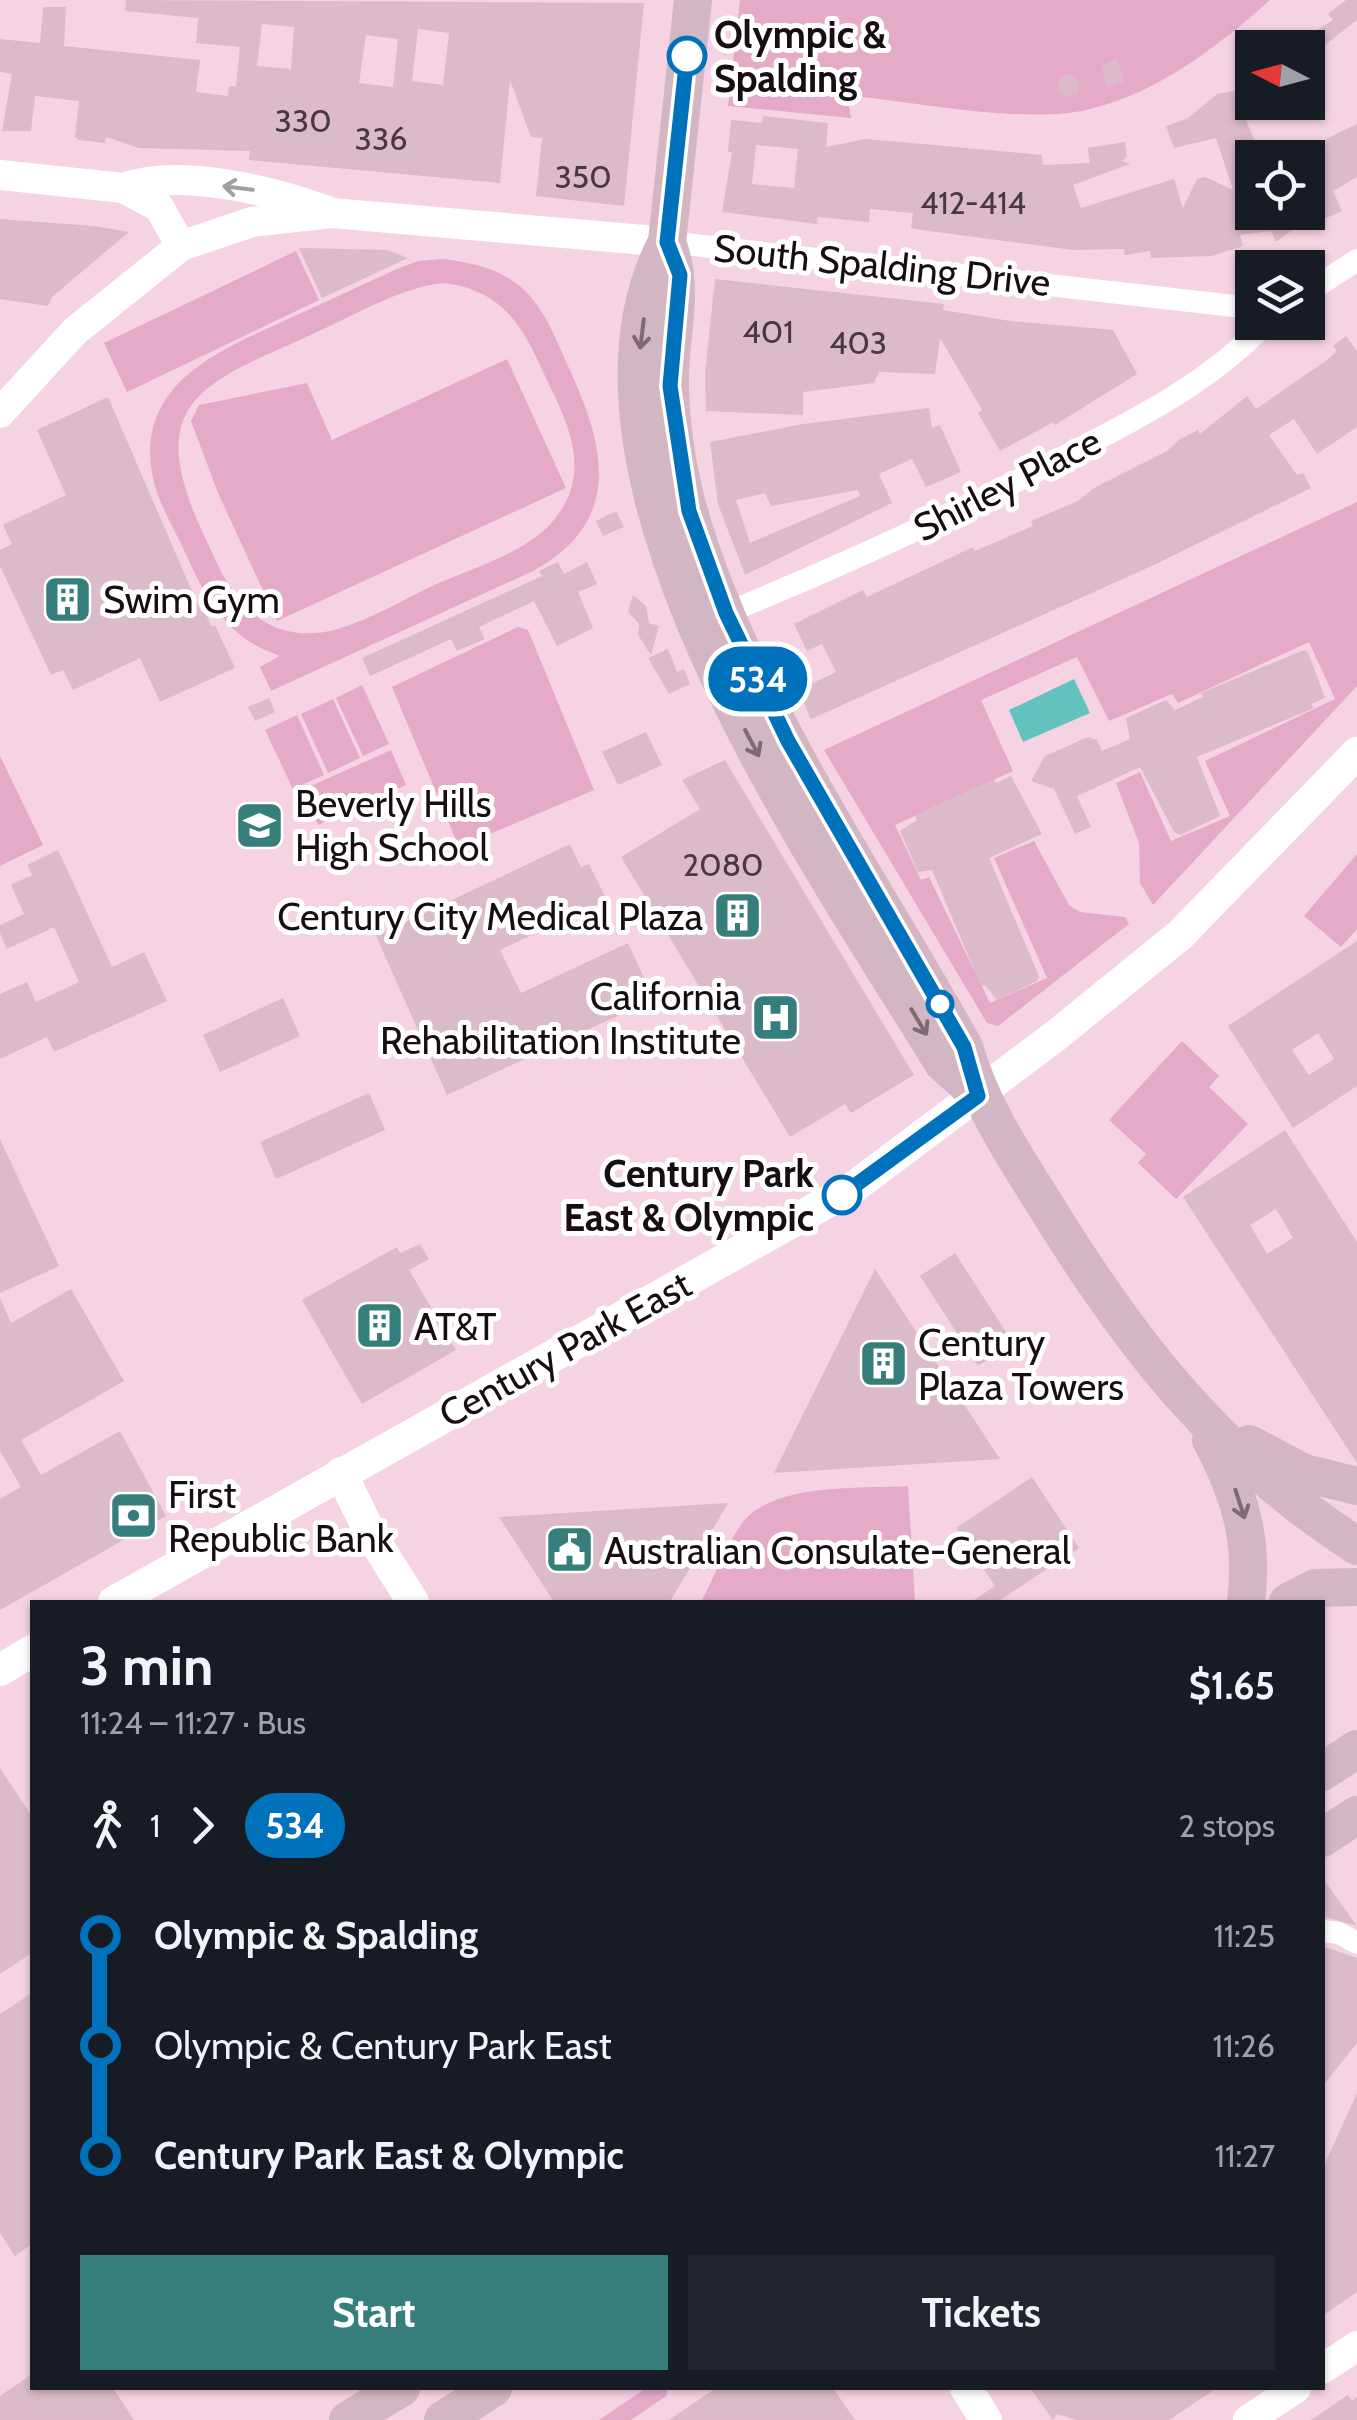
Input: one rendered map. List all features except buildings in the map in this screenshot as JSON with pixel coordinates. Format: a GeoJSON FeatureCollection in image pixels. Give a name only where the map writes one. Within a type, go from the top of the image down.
{"type":"FeatureCollection","features":[{"type":"Feature","properties":{"kind":"main road"},"geometry":{"type":"LineString","coordinates":[[693,0],[667,242],[649,276],[639,358],[641,438],[669,555],[694,624],[761,760],[943,1062],[978,1096],[1109,1307],[1198,1416],[1282,1492],[1357,1546]]}},
{"type":"Feature","properties":{"kind":"main road"},"geometry":{"type":"LineString","coordinates":[[667,242],[680,275],[670,386],[674,425],[689,511],[726,613],[795,755],[964,1047],[978,1096]]}},
{"type":"Feature","properties":{"kind":"main road","name":"Century Park East"},"geometry":{"type":"LineString","coordinates":[[117,1600],[341,1472],[796,1224],[978,1096],[1196,921],[1357,752]]}},
{"type":"Feature","properties":{"kind":"main road"},"geometry":{"type":"LineString","coordinates":[[1198,1416],[1304,1474],[1357,1486]]}},
{"type":"Feature","properties":{"kind":"main road"},"geometry":{"type":"LineString","coordinates":[[1198,1416],[1244,1511],[1250,1548],[1246,1600]]}},
{"type":"Feature","properties":{"kind":"main road"},"geometry":{"type":"LineString","coordinates":[[341,1472],[371,1535],[412,1600]]}},
{"type":"Feature","properties":{"kind":"main road"},"geometry":{"type":"LineString","coordinates":[[1292,1600],[1314,1588],[1357,1587]]}},
{"type":"Feature","properties":{"kind":"main road"},"geometry":{"type":"LineString","coordinates":[[0,1670],[30,1652]]}},
{"type":"Feature","properties":{"kind":"main road"},"geometry":{"type":"LineString","coordinates":[[1325,1740],[1357,1734]]}},
{"type":"Feature","properties":{"kind":"main road"},"geometry":{"type":"LineString","coordinates":[[1325,1770],[1357,1750]]}},
{"type":"Feature","properties":{"kind":"main road"},"geometry":{"type":"LineString","coordinates":[[348,2420],[398,2390]]}},
{"type":"Feature","properties":{"kind":"main road"},"geometry":{"type":"LineString","coordinates":[[443,2420],[490,2390]]}},
{"type":"Feature","properties":{"kind":"main road"},"geometry":{"type":"LineString","coordinates":[[967,2390],[986,2420]]}},
{"type":"Feature","properties":{"kind":"street","name":"South Spalding Drive"},"geometry":{"type":"LineString","coordinates":[[0,174],[123,188],[160,179],[276,193],[332,213]]}},
{"type":"Feature","properties":{"kind":"street","name":"South Spalding Drive"},"geometry":{"type":"LineString","coordinates":[[123,188],[158,207],[180,246],[252,222],[332,213],[667,242],[1235,306]]}},
{"type":"Feature","properties":{"kind":"street"},"geometry":{"type":"LineString","coordinates":[[0,413],[75,331],[180,246]]}},
{"type":"Feature","properties":{"kind":"street"},"geometry":{"type":"LineString","coordinates":[[1325,281],[1357,260]]}},
{"type":"Feature","properties":{"kind":"street","name":"Shirley Place"},"geometry":{"type":"LineString","coordinates":[[726,613],[874,550],[1106,435],[1189,390],[1250,340]]}},
{"type":"Feature","properties":{"kind":"street"},"geometry":{"type":"LineString","coordinates":[[1325,1931],[1339,1933],[1357,1943]]}},
{"type":"Feature","properties":{"kind":"street"},"geometry":{"type":"LineString","coordinates":[[1325,2367],[1357,2346]]}},
{"type":"Feature","properties":{"kind":"street"},"geometry":{"type":"LineString","coordinates":[[1248,2420],[1293,2390]]}},
{"type":"Feature","properties":{"kind":"shaded area"},"geometry":{"type":"Polygon","coordinates":[[[740,0],[1270,0],[1185,67],[1112,103],[1061,114],[1032,115],[847,95],[851,118],[728,106],[740,0]]]}},
{"type":"Feature","properties":{"kind":"shaded area"},"geometry":{"type":"Polygon","coordinates":[[[296,251],[319,300],[127,392],[104,343],[296,251]]]}},
{"type":"Feature","properties":{"kind":"shaded area"},"geometry":{"type":"Polygon","coordinates":[[[443,259],[495,271],[522,288],[538,306],[560,347],[591,425],[599,479],[595,504],[583,528],[564,550],[535,570],[271,691],[260,667],[280,656],[244,638],[219,614],[162,505],[153,478],[150,445],[156,418],[169,395],[209,359],[418,261],[443,259]],[[443,283],[394,296],[245,365],[217,381],[196,400],[183,422],[179,450],[185,486],[202,531],[234,593],[265,622],[300,633],[350,625],[526,544],[551,523],[563,506],[574,477],[574,460],[567,425],[553,391],[512,318],[490,298],[443,283]]]}},
{"type":"Feature","properties":{"kind":"shaded area"},"geometry":{"type":"Polygon","coordinates":[[[507,359],[566,488],[277,621],[218,493],[191,421],[199,405],[307,383],[332,440],[507,359]]]}},
{"type":"Feature","properties":{"kind":"shaded area"},"geometry":{"type":"Polygon","coordinates":[[[1357,502],[1357,686],[1153,905],[1140,883],[1139,843],[1116,783],[1140,772],[1171,841],[1230,816],[1205,761],[1335,699],[1309,642],[1178,703],[1172,694],[1109,721],[1077,657],[981,700],[1013,771],[895,825],[921,880],[929,877],[990,1003],[1047,978],[994,858],[1034,841],[1069,905],[1080,912],[1125,917],[1129,924],[998,1026],[987,1023],[824,750],[1357,502]]]}},
{"type":"Feature","properties":{"kind":"shaded area"},"geometry":{"type":"Polygon","coordinates":[[[518,627],[528,630],[594,790],[459,847],[392,687],[518,627]]]}},
{"type":"Feature","properties":{"kind":"shaded area"},"geometry":{"type":"Polygon","coordinates":[[[1074,679],[1090,713],[1023,742],[1009,710],[1074,679]]]}},
{"type":"Feature","properties":{"kind":"shaded area"},"geometry":{"type":"Polygon","coordinates":[[[362,685],[389,744],[363,756],[336,698],[362,685]]]}},
{"type":"Feature","properties":{"kind":"shaded area"},"geometry":{"type":"Polygon","coordinates":[[[333,699],[360,758],[328,773],[301,714],[333,699]]]}},
{"type":"Feature","properties":{"kind":"shaded area"},"geometry":{"type":"Polygon","coordinates":[[[297,715],[324,775],[293,789],[265,730],[297,715]]]}},
{"type":"Feature","properties":{"kind":"shaded area"},"geometry":{"type":"Polygon","coordinates":[[[391,750],[406,785],[318,825],[302,790],[391,750]]]}},
{"type":"Feature","properties":{"kind":"shaded area"},"geometry":{"type":"Polygon","coordinates":[[[0,756],[43,845],[0,866],[0,756]]]}},
{"type":"Feature","properties":{"kind":"shaded area"},"geometry":{"type":"Polygon","coordinates":[[[1357,854],[1357,929],[1341,947],[1304,916],[1357,854]]]}},
{"type":"Feature","properties":{"kind":"shaded area"},"geometry":{"type":"Polygon","coordinates":[[[1182,1041],[1219,1076],[1209,1087],[1248,1124],[1176,1199],[1138,1163],[1146,1154],[1109,1120],[1182,1041]]]}},
{"type":"Feature","properties":{"kind":"shaded area"},"geometry":{"type":"Polygon","coordinates":[[[908,1486],[915,1600],[702,1600],[729,1544],[754,1512],[793,1495],[841,1488],[908,1486]]]}},
{"type":"Feature","properties":{"kind":"shaded area"},"geometry":{"type":"Polygon","coordinates":[[[643,2390],[668,2390],[666,2396],[631,2420],[599,2420],[643,2390]]]}},
{"type":"Feature","properties":{"kind":"bus line","name":"534"},"geometry":{"type":"LineString","coordinates":[[687,56],[667,242],[680,275],[670,386],[689,511],[726,613],[788,741],[964,1047],[978,1096],[842,1195]]}},
{"type":"Feature","properties":{"kind":"place","name":"Olympic & Spalding"},"geometry":{"type":"Point","coordinates":[687,56]}},
{"type":"Feature","properties":{"kind":"place","name":"Swim Gym"},"geometry":{"type":"Point","coordinates":[68,599]}},
{"type":"Feature","properties":{"kind":"place","name":"Beverly Hills High School"},"geometry":{"type":"Point","coordinates":[260,825]}},
{"type":"Feature","properties":{"kind":"place","name":"Century City Medical Plaza"},"geometry":{"type":"Point","coordinates":[738,916]}},
{"type":"Feature","properties":{"kind":"place","name":"California Rehabilitation Institute"},"geometry":{"type":"Point","coordinates":[776,1018]}},
{"type":"Feature","properties":{"kind":"place","name":"Century Park East & Olympic"},"geometry":{"type":"Point","coordinates":[842,1195]}},
{"type":"Feature","properties":{"kind":"place","name":"AT&T"},"geometry":{"type":"Point","coordinates":[379,1326]}},
{"type":"Feature","properties":{"kind":"place","name":"Century Plaza Towers"},"geometry":{"type":"Point","coordinates":[883,1364]}},
{"type":"Feature","properties":{"kind":"place","name":"First Republic Bank"},"geometry":{"type":"Point","coordinates":[133,1516]}},
{"type":"Feature","properties":{"kind":"place","name":"Australian Consulate-General"},"geometry":{"type":"Point","coordinates":[569,1550]}}]}
